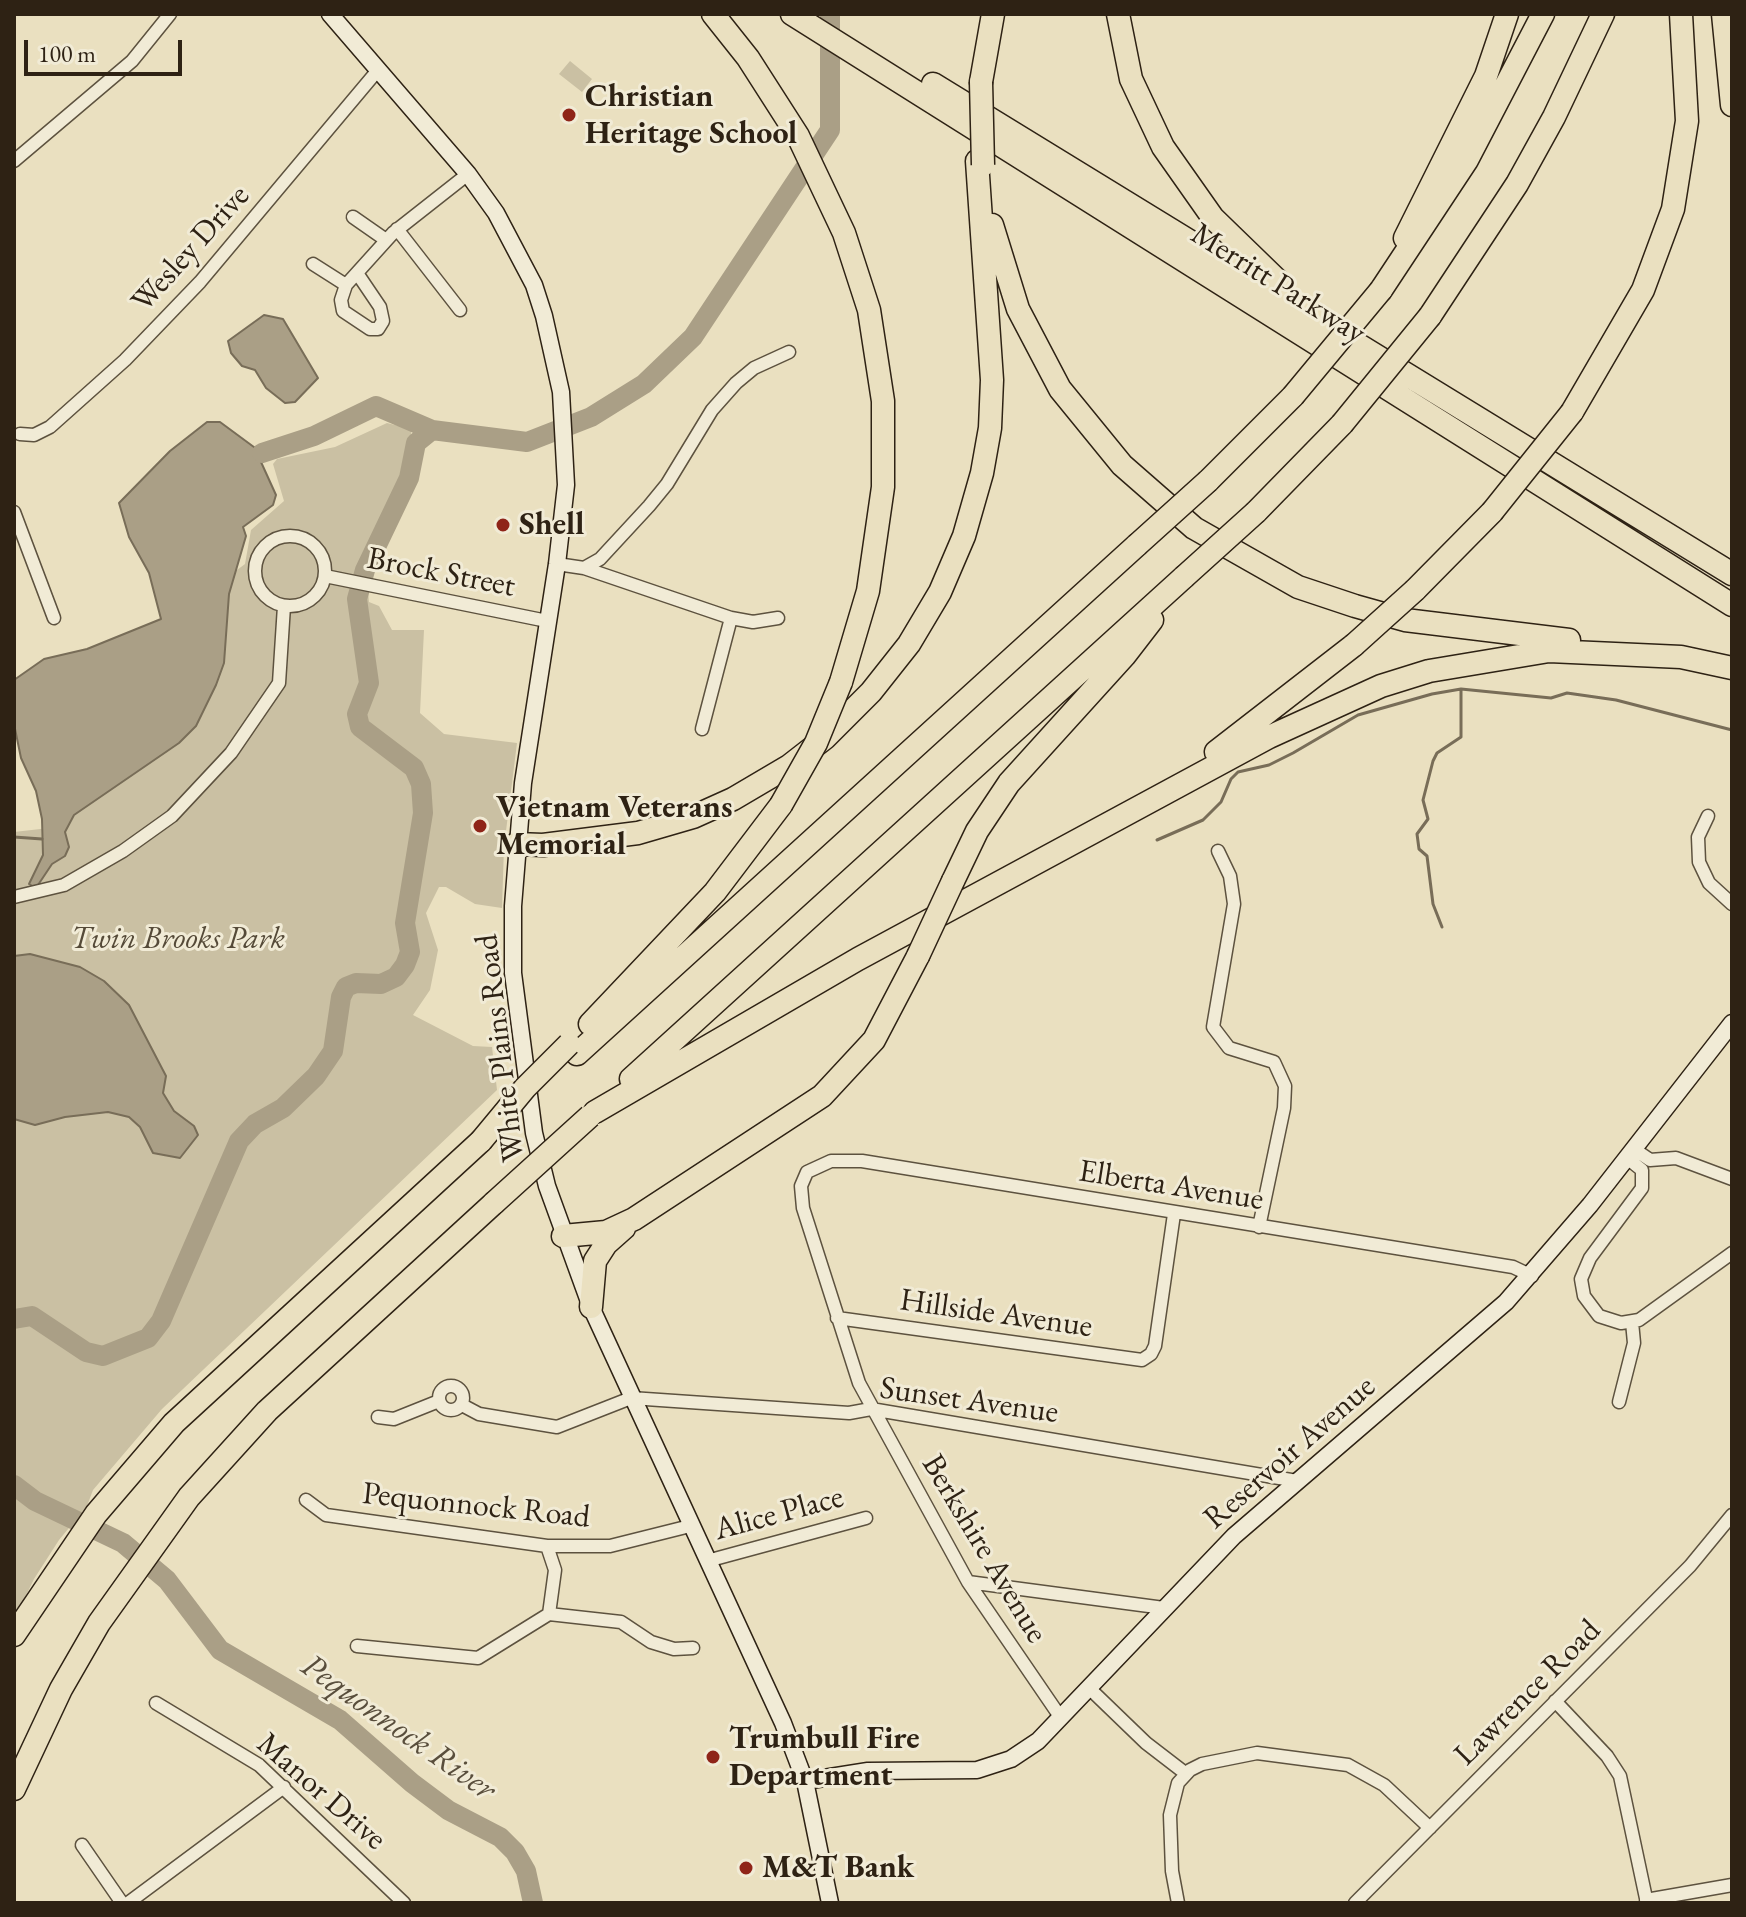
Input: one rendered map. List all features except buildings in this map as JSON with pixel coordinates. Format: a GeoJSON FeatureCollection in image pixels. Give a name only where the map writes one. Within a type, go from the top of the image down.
{"type":"FeatureCollection","features":[{"type":"Feature","properties":{"kind":"highway"},"geometry":{"type":"LineString","coordinates":[[14,1635],[54,1572],[112,1493],[208,1389],[481,1141],[573,1049],[715,892],[781,805],[816,743],[856,638],[872,567],[886,446],[883,401],[869,310],[828,196],[798,136],[757,70],[713,14]]}},
{"type":"Feature","properties":{"kind":"highway"},"geometry":{"type":"LineString","coordinates":[[516,844],[553,844],[638,833],[693,817],[780,772],[825,738],[885,677],[940,592],[964,536],[982,473],[990,428],[991,367],[980,163],[981,82],[993,14]]}},
{"type":"Feature","properties":{"kind":"highway"},"geometry":{"type":"LineString","coordinates":[[1118,14],[1131,79],[1145,114],[1192,192],[1241,247],[1321,320]]}},
{"type":"Feature","properties":{"kind":"highway"},"geometry":{"type":"LineString","coordinates":[[1381,290],[1486,76],[1507,14]]}},
{"type":"Feature","properties":{"kind":"highway"},"geometry":{"type":"LineString","coordinates":[[573,1049],[1208,481],[1293,396],[1381,290],[1474,149],[1543,14]]}},
{"type":"Feature","properties":{"kind":"highway"},"geometry":{"type":"LineString","coordinates":[[14,1789],[61,1689],[110,1606],[165,1527],[267,1411],[1256,512],[1342,424],[1430,316],[1524,173],[1603,14]]}},
{"type":"Feature","properties":{"kind":"highway"},"geometry":{"type":"LineString","coordinates":[[1069,845],[1213,754],[1354,645],[1415,590],[1492,512],[1572,412],[1643,290],[1677,198],[1687,121],[1681,14]]}},
{"type":"Feature","properties":{"kind":"highway"},"geometry":{"type":"LineString","coordinates":[[1723,14],[1732,105]]}},
{"type":"Feature","properties":{"kind":"highway","name":"Merritt Parkway"},"geometry":{"type":"LineString","coordinates":[[806,17],[1321,320],[1732,574]]}},
{"type":"Feature","properties":{"kind":"highway","name":"Merritt Parkway"},"geometry":{"type":"LineString","coordinates":[[844,38],[1732,605]]}},
{"type":"Feature","properties":{"kind":"highway"},"geometry":{"type":"LineString","coordinates":[[980,163],[1007,279],[1030,336],[1060,389],[1122,465],[1194,528],[1298,587],[1405,620],[1681,657],[1732,668]]}},
{"type":"Feature","properties":{"kind":"highway"},"geometry":{"type":"LineString","coordinates":[[563,1236],[606,1232],[644,1213],[791,1119],[836,1084],[879,1032],[977,831],[1009,783],[1125,655],[1184,577]]}},
{"type":"Feature","properties":{"kind":"highway"},"geometry":{"type":"LineString","coordinates":[[593,1114],[774,1005],[1294,724],[1381,686],[1429,671],[1549,651],[1681,657]]}},
{"type":"Feature","properties":{"kind":"highway"},"geometry":{"type":"LineString","coordinates":[[591,1307],[592,1270],[600,1252],[644,1213]]}},
{"type":"Feature","properties":{"kind":"main road","name":"White Plains Road"},"geometry":{"type":"LineString","coordinates":[[330,14],[468,174],[496,213],[534,285],[561,392],[566,456],[557,564],[516,844],[513,973],[534,1133],[563,1236],[591,1307],[690,1526],[770,1691],[805,1781],[830,1903]]}},
{"type":"Feature","properties":{"kind":"main road","name":"Reservoir Avenue"},"geometry":{"type":"LineString","coordinates":[[805,1781],[868,1771],[977,1770],[1020,1754],[1061,1718],[1234,1536],[1460,1344],[1532,1276],[1732,1023]]}},
{"type":"Feature","properties":{"kind":"street"},"geometry":{"type":"LineString","coordinates":[[14,161],[132,61],[170,14]]}},
{"type":"Feature","properties":{"kind":"street","name":"Wesley Drive"},"geometry":{"type":"LineString","coordinates":[[16,435],[34,435],[50,427],[125,360],[200,282],[378,70]]}},
{"type":"Feature","properties":{"kind":"street"},"geometry":{"type":"LineString","coordinates":[[357,273],[380,307],[383,321],[378,329],[370,329],[343,311],[341,300],[346,285],[397,229],[468,174]]}},
{"type":"Feature","properties":{"kind":"street"},"geometry":{"type":"LineString","coordinates":[[353,217],[386,240]]}},
{"type":"Feature","properties":{"kind":"street"},"geometry":{"type":"LineString","coordinates":[[397,229],[460,310]]}},
{"type":"Feature","properties":{"kind":"street"},"geometry":{"type":"LineString","coordinates":[[313,264],[346,285]]}},
{"type":"Feature","properties":{"kind":"street"},"geometry":{"type":"LineString","coordinates":[[584,568],[600,559],[649,506],[667,484],[712,410],[736,383],[754,368],[789,352]]}},
{"type":"Feature","properties":{"kind":"street"},"geometry":{"type":"LineString","coordinates":[[14,512],[54,618]]}},
{"type":"Feature","properties":{"kind":"street"},"geometry":{"type":"LineString","coordinates":[[284,536],[308,541],[323,559],[325,576],[312,599],[295,607],[284,606],[271,601],[256,582],[257,558],[273,540],[284,536]]}},
{"type":"Feature","properties":{"kind":"street"},"geometry":{"type":"LineString","coordinates":[[557,564],[584,568],[731,618],[753,622],[778,618]]}},
{"type":"Feature","properties":{"kind":"street","name":"Brock Street"},"geometry":{"type":"LineString","coordinates":[[325,576],[547,621]]}},
{"type":"Feature","properties":{"kind":"street"},"geometry":{"type":"LineString","coordinates":[[14,897],[48,891],[82,876],[172,816],[231,753],[279,683],[284,606]]}},
{"type":"Feature","properties":{"kind":"street"},"geometry":{"type":"LineString","coordinates":[[702,729],[731,618]]}},
{"type":"Feature","properties":{"kind":"street"},"geometry":{"type":"LineString","coordinates":[[1708,816],[1698,837],[1699,862],[1709,883],[1732,904]]}},
{"type":"Feature","properties":{"kind":"street"},"geometry":{"type":"LineString","coordinates":[[1218,851],[1230,876],[1234,904],[1213,1027],[1229,1048],[1274,1062],[1285,1086],[1284,1108],[1259,1227]]}},
{"type":"Feature","properties":{"kind":"street"},"geometry":{"type":"LineString","coordinates":[[1630,1153],[1650,1160],[1676,1158],[1732,1179]]}},
{"type":"Feature","properties":{"kind":"street"},"geometry":{"type":"LineString","coordinates":[[1630,1153],[1642,1170],[1642,1188],[1590,1258],[1581,1284],[1587,1302],[1599,1316],[1613,1322],[1632,1322],[1732,1253]]}},
{"type":"Feature","properties":{"kind":"street","name":"Elberta Avenue"},"geometry":{"type":"LineString","coordinates":[[804,1176],[823,1162],[848,1160],[1513,1267],[1532,1276]]}},
{"type":"Feature","properties":{"kind":"street","name":"Berkshire Avenue"},"geometry":{"type":"LineString","coordinates":[[804,1176],[801,1186],[803,1208],[847,1351],[871,1409],[968,1582],[1061,1718]]}},
{"type":"Feature","properties":{"kind":"street","name":"Hillside Avenue"},"geometry":{"type":"LineString","coordinates":[[837,1318],[1136,1361],[1147,1358],[1155,1346],[1174,1214]]}},
{"type":"Feature","properties":{"kind":"street"},"geometry":{"type":"LineString","coordinates":[[1619,1402],[1634,1343],[1632,1322]]}},
{"type":"Feature","properties":{"kind":"street"},"geometry":{"type":"LineString","coordinates":[[378,1417],[394,1419],[439,1401],[444,1388],[454,1386],[463,1396],[462,1405]]}},
{"type":"Feature","properties":{"kind":"street"},"geometry":{"type":"LineString","coordinates":[[439,1401],[449,1410],[462,1405],[479,1414],[557,1427],[631,1398]]}},
{"type":"Feature","properties":{"kind":"street","name":"Sunset Avenue"},"geometry":{"type":"LineString","coordinates":[[631,1398],[849,1413],[871,1409],[1297,1481]]}},
{"type":"Feature","properties":{"kind":"street","name":"Pequonnock Road"},"geometry":{"type":"LineString","coordinates":[[306,1500],[326,1515],[547,1546],[610,1546],[690,1526]]}},
{"type":"Feature","properties":{"kind":"street","name":"Lawrence Road"},"geometry":{"type":"LineString","coordinates":[[1355,1903],[1690,1566],[1732,1515]]}},
{"type":"Feature","properties":{"kind":"street","name":"Alice Place"},"geometry":{"type":"LineString","coordinates":[[707,1561],[866,1518]]}},
{"type":"Feature","properties":{"kind":"street"},"geometry":{"type":"LineString","coordinates":[[547,1546],[555,1570],[549,1614]]}},
{"type":"Feature","properties":{"kind":"street"},"geometry":{"type":"LineString","coordinates":[[968,1582],[1164,1608]]}},
{"type":"Feature","properties":{"kind":"street"},"geometry":{"type":"LineString","coordinates":[[357,1646],[478,1658],[549,1614],[621,1622],[651,1642],[674,1649],[693,1648]]}},
{"type":"Feature","properties":{"kind":"street"},"geometry":{"type":"LineString","coordinates":[[1089,1688],[1146,1743],[1185,1773]]}},
{"type":"Feature","properties":{"kind":"street"},"geometry":{"type":"LineString","coordinates":[[1555,1701],[1607,1756],[1620,1776],[1646,1901],[1732,1885]]}},
{"type":"Feature","properties":{"kind":"street","name":"Manor Drive"},"geometry":{"type":"LineString","coordinates":[[156,1703],[259,1765],[404,1903]]}},
{"type":"Feature","properties":{"kind":"street"},"geometry":{"type":"LineString","coordinates":[[1178,1903],[1169,1824],[1174,1793],[1185,1773],[1202,1764],[1250,1753],[1348,1765],[1384,1785],[1430,1828]]}},
{"type":"Feature","properties":{"kind":"street"},"geometry":{"type":"LineString","coordinates":[[82,1845],[125,1903],[284,1787]]}},
{"type":"Feature","properties":{"kind":"green space"},"geometry":{"type":"Polygon","coordinates":[[[570,61],[592,79],[582,92],[559,74],[570,61]]]}},
{"type":"Feature","properties":{"kind":"green space","name":"Twin Brooks Park"},"geometry":{"type":"Polygon","coordinates":[[[387,423],[411,429],[411,445],[367,578],[369,602],[379,606],[392,630],[424,630],[420,713],[444,734],[517,743],[504,847],[502,908],[475,904],[446,887],[439,887],[426,913],[438,950],[430,990],[413,1015],[473,1046],[492,1047],[497,1090],[162,1409],[93,1490],[87,1506],[59,1540],[34,1579],[14,1620],[14,832],[58,827],[229,576],[245,564],[251,530],[284,501],[273,464],[277,459],[335,447],[387,423]]]}},
{"type":"Feature","properties":{"kind":"shaded area"},"geometry":{"type":"Polygon","coordinates":[[[264,315],[283,319],[318,378],[295,402],[285,403],[266,388],[255,370],[242,366],[231,353],[228,341],[264,315]]]}},
{"type":"Feature","properties":{"kind":"shaded area"},"geometry":{"type":"Polygon","coordinates":[[[207,422],[220,422],[262,453],[261,462],[276,495],[273,505],[243,527],[246,536],[229,594],[224,663],[216,685],[196,726],[179,743],[74,815],[65,832],[69,847],[65,856],[52,864],[36,888],[29,884],[43,855],[42,819],[36,791],[21,758],[14,724],[14,680],[44,659],[87,649],[161,619],[149,573],[129,537],[119,503],[170,451],[207,422]]]}},
{"type":"Feature","properties":{"kind":"shaded area"},"geometry":{"type":"Polygon","coordinates":[[[30,954],[80,967],[104,981],[129,1005],[166,1076],[163,1093],[174,1111],[194,1126],[198,1135],[180,1158],[153,1153],[140,1127],[129,1117],[108,1112],[65,1117],[35,1125],[14,1119],[14,956],[30,954]]]}},
{"type":"Feature","properties":{"kind":"waterway","name":"Pequonnock River"},"geometry":{"type":"LineString","coordinates":[[262,453],[314,436],[376,406],[432,430],[527,442],[591,417],[644,384],[693,337],[830,130],[830,14]]}},
{"type":"Feature","properties":{"kind":"waterway","name":"Pequonnock River"},"geometry":{"type":"LineString","coordinates":[[14,1319],[32,1316],[86,1352],[103,1356],[148,1338],[161,1321],[239,1141],[255,1124],[283,1108],[316,1076],[333,1051],[341,997],[346,987],[356,983],[381,984],[396,977],[405,965],[410,952],[405,923],[423,813],[421,784],[414,768],[360,727],[357,714],[369,683],[357,599],[365,570],[409,478],[416,443],[432,430]]}},
{"type":"Feature","properties":{"kind":"waterway"},"geometry":{"type":"LineString","coordinates":[[1157,840],[1203,820],[1221,802],[1231,779],[1238,772],[1269,765],[1358,715],[1432,694],[1461,689],[1551,698],[1567,693],[1616,700],[1732,730]]}},
{"type":"Feature","properties":{"kind":"waterway"},"geometry":{"type":"LineString","coordinates":[[1442,927],[1433,904],[1427,856],[1419,849],[1417,834],[1428,819],[1423,800],[1433,761],[1437,753],[1461,737],[1461,689]]}},
{"type":"Feature","properties":{"kind":"waterway"},"geometry":{"type":"LineString","coordinates":[[14,837],[42,839]]}},
{"type":"Feature","properties":{"kind":"waterway","name":"Pequonnock River"},"geometry":{"type":"LineString","coordinates":[[14,1485],[35,1501],[123,1543],[167,1580],[220,1650],[340,1720],[448,1810],[500,1837],[515,1852],[526,1871],[533,1903]]}},
{"type":"Feature","properties":{"kind":"place","name":"Christian Heritage School"},"geometry":{"type":"Point","coordinates":[569,115]}},
{"type":"Feature","properties":{"kind":"place","name":"Shell"},"geometry":{"type":"Point","coordinates":[503,525]}},
{"type":"Feature","properties":{"kind":"place","name":"Vietnam Veterans Memorial"},"geometry":{"type":"Point","coordinates":[480,826]}},
{"type":"Feature","properties":{"kind":"place","name":"Trumbull Fire Department"},"geometry":{"type":"Point","coordinates":[713,1757]}},
{"type":"Feature","properties":{"kind":"place","name":"M&T Bank"},"geometry":{"type":"Point","coordinates":[746,1868]}}]}
